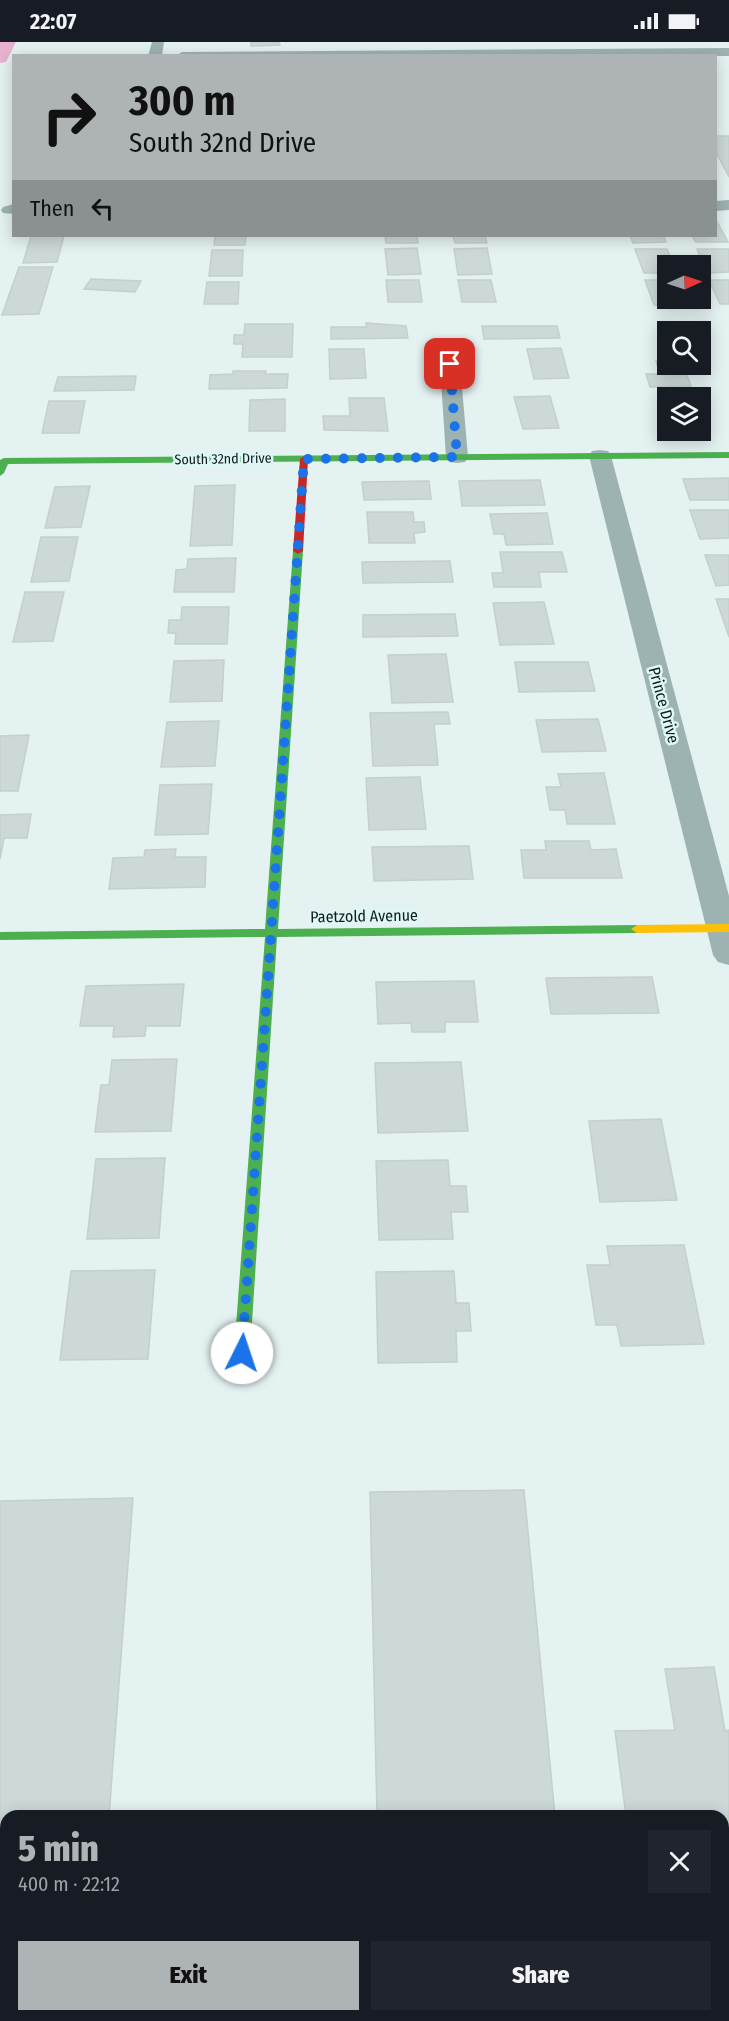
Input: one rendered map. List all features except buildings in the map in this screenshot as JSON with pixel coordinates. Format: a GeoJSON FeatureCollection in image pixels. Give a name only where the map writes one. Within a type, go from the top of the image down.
{"type":"FeatureCollection","features":[{"type":"Feature","properties":{"kind":"street"},"geometry":{"type":"LineString","coordinates":[[271,54],[405,51],[729,52]]}},
{"type":"Feature","properties":{"kind":"street"},"geometry":{"type":"LineString","coordinates":[[450,364],[457,457]]}},
{"type":"Feature","properties":{"kind":"street","name":"South 32nd Drive"},"geometry":{"type":"LineString","coordinates":[[2,467],[304,459],[729,455]]}},
{"type":"Feature","properties":{"kind":"street","name":"Prince Drive"},"geometry":{"type":"LineString","coordinates":[[600,456],[726,928],[729,955]]}},
{"type":"Feature","properties":{"kind":"street"},"geometry":{"type":"LineString","coordinates":[[242,1353],[304,459]]}},
{"type":"Feature","properties":{"kind":"street","name":"Paetzold Avenue"},"geometry":{"type":"LineString","coordinates":[[0,936],[726,928]]}},
{"type":"Feature","properties":{"kind":"waterway"},"geometry":{"type":"LineString","coordinates":[[0,58],[8,42]]}},
{"type":"Feature","properties":{"kind":"traffic: fast"},"geometry":{"type":"LineString","coordinates":[[0,473],[4,461],[729,455]]}},
{"type":"Feature","properties":{"kind":"traffic: fast"},"geometry":{"type":"LineString","coordinates":[[242,1353],[298,551]]}},
{"type":"Feature","properties":{"kind":"traffic: fast"},"geometry":{"type":"LineString","coordinates":[[0,936],[637,929]]}},
{"type":"Feature","properties":{"kind":"traffic: slow"},"geometry":{"type":"LineString","coordinates":[[637,929],[729,928]]}},
{"type":"Feature","properties":{"kind":"traffic: jam"},"geometry":{"type":"LineString","coordinates":[[298,551],[304,459]]}},
{"type":"Feature","properties":{"kind":"route"},"geometry":{"type":"LineString","coordinates":[[242,1353],[304,459],[457,457],[450,364]]}}]}
